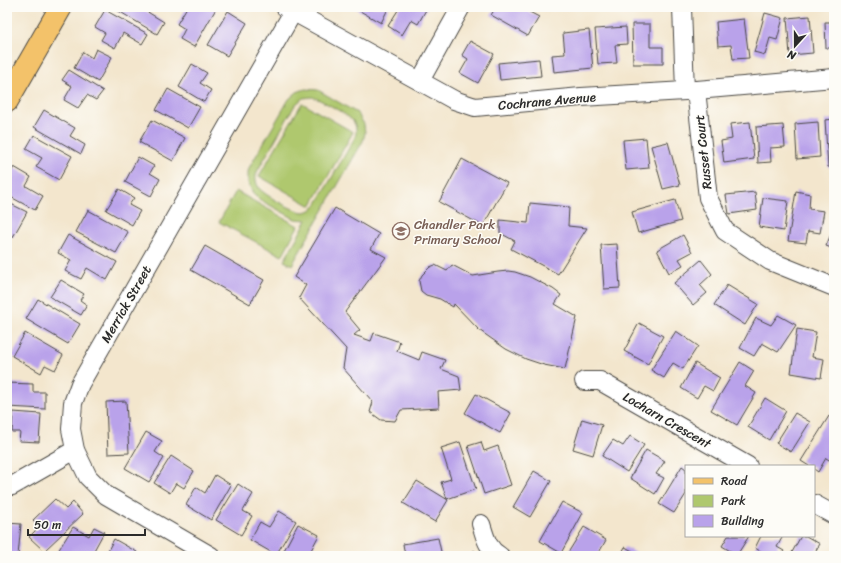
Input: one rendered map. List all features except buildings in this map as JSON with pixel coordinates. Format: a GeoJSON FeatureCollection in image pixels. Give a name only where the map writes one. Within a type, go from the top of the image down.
{"type":"FeatureCollection","features":[{"type":"Feature","properties":{"kind":"main road"},"geometry":{"type":"LineString","coordinates":[[7,101],[61,7]]}},
{"type":"Feature","properties":{"kind":"street"},"geometry":{"type":"LineString","coordinates":[[420,81],[461,7]]}},
{"type":"Feature","properties":{"kind":"street","name":"Russet Court"},"geometry":{"type":"LineString","coordinates":[[682,7],[691,90],[708,198],[725,231],[770,262],[834,287]]}},
{"type":"Feature","properties":{"kind":"street","name":"Cochrane Avenue"},"geometry":{"type":"LineString","coordinates":[[289,9],[454,100],[475,107],[580,97],[691,90],[834,78]]}},
{"type":"Feature","properties":{"kind":"street","name":"Merrick Street"},"geometry":{"type":"LineString","coordinates":[[211,556],[106,495],[88,477],[75,450],[71,428],[73,403],[80,384],[289,9]]}},
{"type":"Feature","properties":{"kind":"street","name":"Locharn Crescent"},"geometry":{"type":"LineString","coordinates":[[584,381],[600,381],[746,465]]}},
{"type":"Feature","properties":{"kind":"street"},"geometry":{"type":"LineString","coordinates":[[12,486],[75,450]]}},
{"type":"Feature","properties":{"kind":"street"},"geometry":{"type":"LineString","coordinates":[[815,505],[834,515]]}},
{"type":"Feature","properties":{"kind":"street"},"geometry":{"type":"LineString","coordinates":[[481,524],[486,542],[495,554],[500,556]]}},
{"type":"Feature","properties":{"kind":"green space"},"geometry":{"type":"Polygon","coordinates":[[[305,89],[318,90],[357,113],[364,124],[365,133],[363,141],[292,265],[284,261],[307,220],[295,219],[254,195],[248,183],[248,172],[289,99],[297,92],[305,89]],[[303,98],[295,105],[256,174],[256,181],[259,188],[267,195],[287,206],[304,212],[315,207],[354,139],[356,132],[354,123],[350,118],[316,98],[303,98]]]}},
{"type":"Feature","properties":{"kind":"green space"},"geometry":{"type":"Polygon","coordinates":[[[302,103],[353,132],[311,206],[259,176],[302,103]]]}},
{"type":"Feature","properties":{"kind":"green space"},"geometry":{"type":"Polygon","coordinates":[[[236,191],[298,226],[282,256],[219,222],[236,191]]]}},
{"type":"Feature","properties":{"kind":"place","name":"Chandler Park Primary School"},"geometry":{"type":"Point","coordinates":[401,231]}}]}
